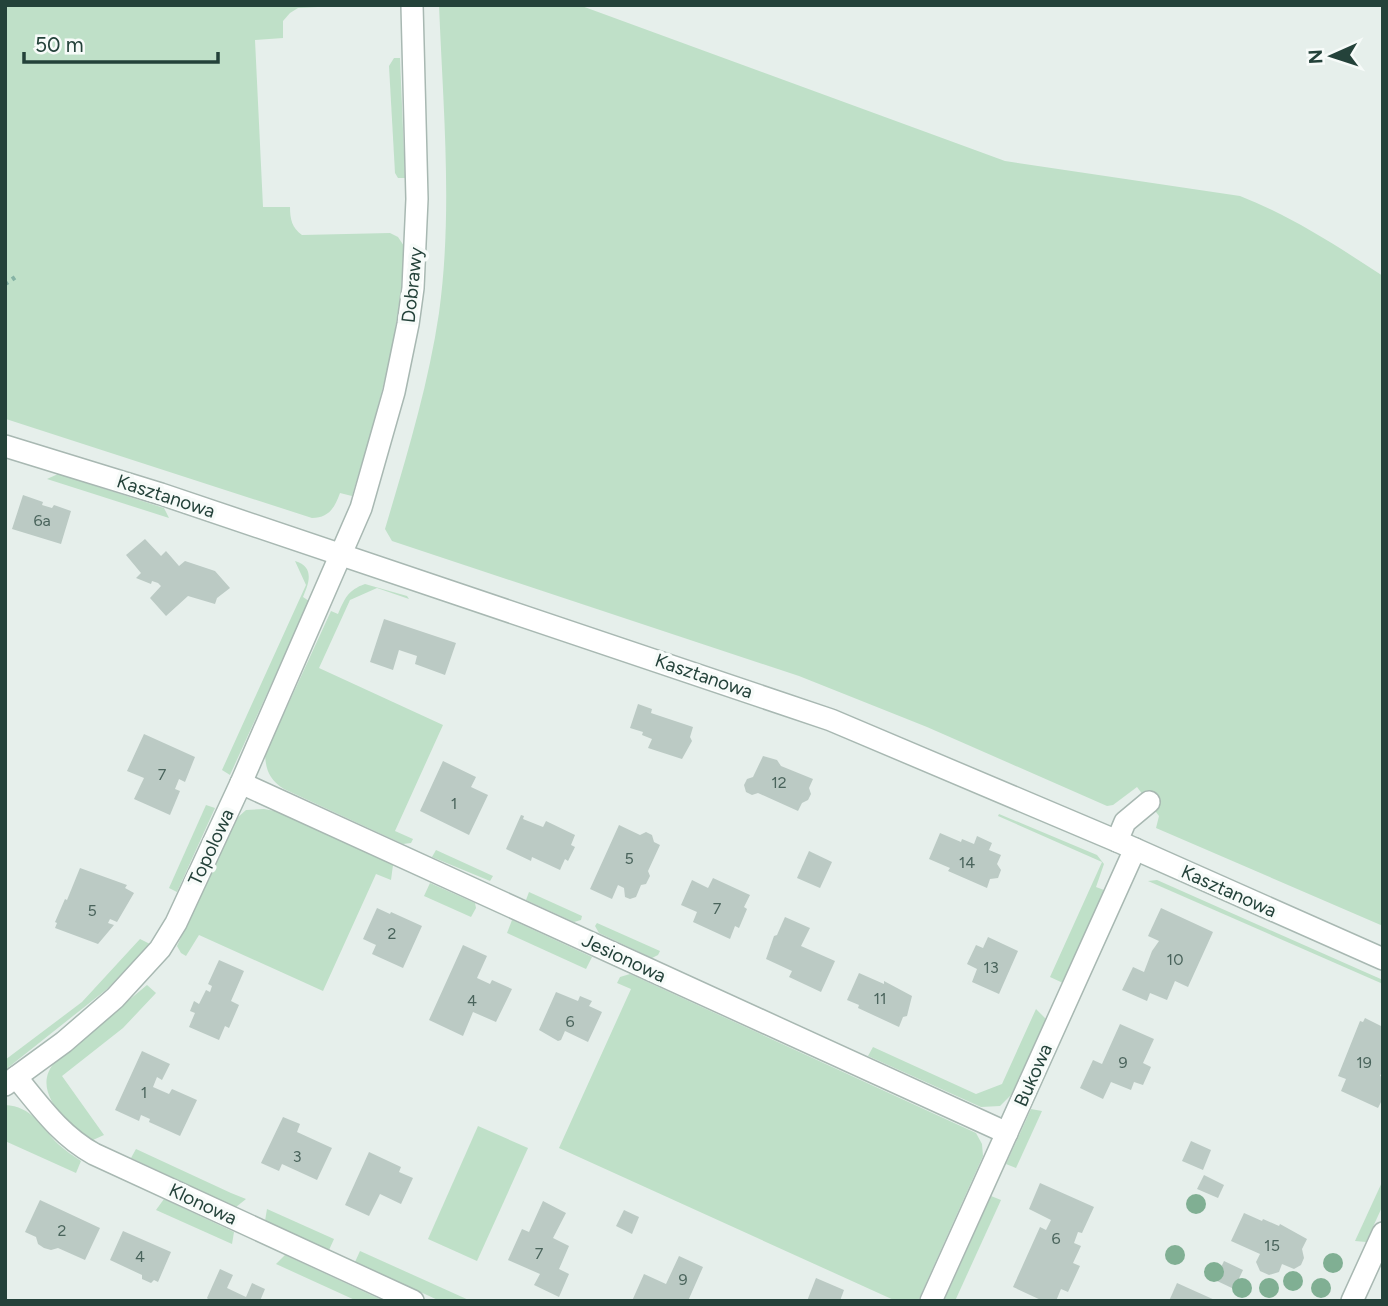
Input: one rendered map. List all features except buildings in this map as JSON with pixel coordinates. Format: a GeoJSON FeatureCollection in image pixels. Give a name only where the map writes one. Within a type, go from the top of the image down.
{"type":"FeatureCollection","features":[{"type":"Feature","properties":{"kind":"street","name":"Dobrawy"},"geometry":{"type":"LineString","coordinates":[[342,554],[362,508],[384,434],[401,363],[413,288],[417,199],[412,5]]}},
{"type":"Feature","properties":{"kind":"street","name":"Kasztanowa"},"geometry":{"type":"LineString","coordinates":[[5,446],[342,554],[831,720],[1126,845],[1383,959]]}},
{"type":"Feature","properties":{"kind":"street","name":"Topolowa"},"geometry":{"type":"LineString","coordinates":[[11,1081],[115,998],[160,949],[176,923],[241,783],[342,554]]}},
{"type":"Feature","properties":{"kind":"street","name":"Jesionowa"},"geometry":{"type":"LineString","coordinates":[[241,783],[1007,1133]]}},
{"type":"Feature","properties":{"kind":"street","name":"Bukowa"},"geometry":{"type":"LineString","coordinates":[[931,1301],[1007,1133],[1126,845],[1125,822],[1149,802]]}},
{"type":"Feature","properties":{"kind":"street","name":"Klonowa"},"geometry":{"type":"LineString","coordinates":[[11,1081],[74,1143],[413,1301]]}},
{"type":"Feature","properties":{"kind":"street"},"geometry":{"type":"LineString","coordinates":[[1352,1301],[1383,1233]]}},
{"type":"Feature","properties":{"kind":"path"},"geometry":{"type":"LineString","coordinates":[[5,284],[17,276]]}},
{"type":"Feature","properties":{"kind":"green space"},"geometry":{"type":"Polygon","coordinates":[[[5,5],[356,5],[298,8],[283,21],[283,38],[255,40],[263,207],[290,207],[292,223],[302,235],[390,233],[398,237],[404,246],[393,342],[370,435],[352,496],[340,493],[327,514],[312,518],[6,419],[5,5]]]}},
{"type":"Feature","properties":{"kind":"green space"},"geometry":{"type":"Polygon","coordinates":[[[439,5],[579,5],[1005,161],[1240,196],[1296,222],[1383,276],[1383,926],[1156,828],[1159,816],[1137,787],[1113,805],[1107,806],[927,727],[799,676],[392,541],[385,529],[429,368],[443,275],[446,159],[439,5]]]}},
{"type":"Feature","properties":{"kind":"green space"},"geometry":{"type":"Polygon","coordinates":[[[394,58],[400,58],[405,178],[398,178],[395,173],[389,66],[394,58]]]}},
{"type":"Feature","properties":{"kind":"green space"},"geometry":{"type":"Polygon","coordinates":[[[58,474],[164,508],[169,518],[47,479],[58,474]]]}},
{"type":"Feature","properties":{"kind":"green space"},"geometry":{"type":"Polygon","coordinates":[[[295,561],[308,571],[309,576],[303,597],[309,601],[230,775],[222,770],[306,585],[295,561]]]}},
{"type":"Feature","properties":{"kind":"green space"},"geometry":{"type":"Polygon","coordinates":[[[365,584],[407,596],[409,599],[377,588],[350,600],[319,668],[443,725],[395,831],[413,839],[411,843],[403,844],[284,789],[272,779],[266,766],[265,755],[331,611],[338,614],[348,595],[365,584]]]}},
{"type":"Feature","properties":{"kind":"green space"},"geometry":{"type":"Polygon","coordinates":[[[206,805],[215,808],[177,892],[169,888],[206,805]]]}},
{"type":"Feature","properties":{"kind":"green space"},"geometry":{"type":"Polygon","coordinates":[[[246,810],[275,811],[393,865],[391,880],[376,874],[323,991],[199,935],[186,956],[177,946],[236,819],[246,810]]]}},
{"type":"Feature","properties":{"kind":"green space"},"geometry":{"type":"Polygon","coordinates":[[[999,814],[1097,855],[1104,864],[1096,887],[1104,890],[1063,983],[1050,977],[1102,862],[998,816],[999,814]]]}},
{"type":"Feature","properties":{"kind":"green space"},"geometry":{"type":"Polygon","coordinates":[[[436,850],[493,876],[490,881],[432,857],[436,850]]]}},
{"type":"Feature","properties":{"kind":"green space"},"geometry":{"type":"Polygon","coordinates":[[[1157,880],[1383,980],[1383,984],[1148,881],[1157,880]]]}},
{"type":"Feature","properties":{"kind":"green space"},"geometry":{"type":"Polygon","coordinates":[[[430,883],[475,903],[476,908],[471,917],[424,896],[430,883]]]}},
{"type":"Feature","properties":{"kind":"green space"},"geometry":{"type":"Polygon","coordinates":[[[529,892],[582,916],[581,920],[574,922],[526,900],[529,892]]]}},
{"type":"Feature","properties":{"kind":"green space"},"geometry":{"type":"Polygon","coordinates":[[[512,920],[592,957],[586,969],[507,933],[512,920]]]}},
{"type":"Feature","properties":{"kind":"green space"},"geometry":{"type":"Polygon","coordinates":[[[597,923],[660,951],[652,958],[599,933],[595,926],[597,923]]]}},
{"type":"Feature","properties":{"kind":"green space"},"geometry":{"type":"Polygon","coordinates":[[[140,939],[150,944],[107,989],[5,1070],[5,1060],[82,1002],[140,939]]]}},
{"type":"Feature","properties":{"kind":"green space"},"geometry":{"type":"Polygon","coordinates":[[[630,974],[976,1133],[982,1144],[983,1156],[918,1301],[896,1301],[559,1148],[631,989],[617,983],[620,977],[630,974]]]}},
{"type":"Feature","properties":{"kind":"green space"},"geometry":{"type":"Polygon","coordinates":[[[147,985],[156,993],[123,1028],[62,1076],[104,1135],[93,1140],[73,1125],[55,1106],[46,1083],[49,1072],[56,1061],[147,985]]]}},
{"type":"Feature","properties":{"kind":"green space"},"geometry":{"type":"Polygon","coordinates":[[[1036,1009],[1046,1019],[1011,1095],[1000,1106],[981,1107],[868,1056],[873,1047],[976,1094],[1002,1084],[1036,1009]]]}},
{"type":"Feature","properties":{"kind":"green space"},"geometry":{"type":"Polygon","coordinates":[[[5,1105],[29,1113],[58,1144],[81,1161],[76,1173],[5,1141],[5,1105]]]}},
{"type":"Feature","properties":{"kind":"green space"},"geometry":{"type":"Polygon","coordinates":[[[1031,1109],[1042,1111],[1016,1168],[1006,1164],[1031,1109]]]}},
{"type":"Feature","properties":{"kind":"green space"},"geometry":{"type":"Polygon","coordinates":[[[478,1126],[528,1148],[477,1261],[428,1239],[478,1126]]]}},
{"type":"Feature","properties":{"kind":"green space"},"geometry":{"type":"Polygon","coordinates":[[[136,1149],[246,1199],[236,1207],[131,1158],[136,1149]]]}},
{"type":"Feature","properties":{"kind":"green space"},"geometry":{"type":"Polygon","coordinates":[[[1383,1180],[1383,1205],[1366,1242],[1355,1241],[1383,1180]]]}},
{"type":"Feature","properties":{"kind":"green space"},"geometry":{"type":"Polygon","coordinates":[[[991,1196],[1001,1200],[955,1301],[944,1301],[991,1196]]]}},
{"type":"Feature","properties":{"kind":"green space"},"geometry":{"type":"Polygon","coordinates":[[[164,1199],[234,1232],[232,1244],[156,1210],[164,1199]]]}},
{"type":"Feature","properties":{"kind":"green space"},"geometry":{"type":"Polygon","coordinates":[[[267,1209],[334,1239],[329,1250],[265,1221],[267,1209]]]}},
{"type":"Feature","properties":{"kind":"green space"},"geometry":{"type":"Polygon","coordinates":[[[360,1251],[471,1301],[440,1301],[355,1262],[360,1251]]]}},
{"type":"Feature","properties":{"kind":"green space"},"geometry":{"type":"Polygon","coordinates":[[[285,1255],[384,1301],[357,1301],[276,1264],[285,1255]]]}}]}
